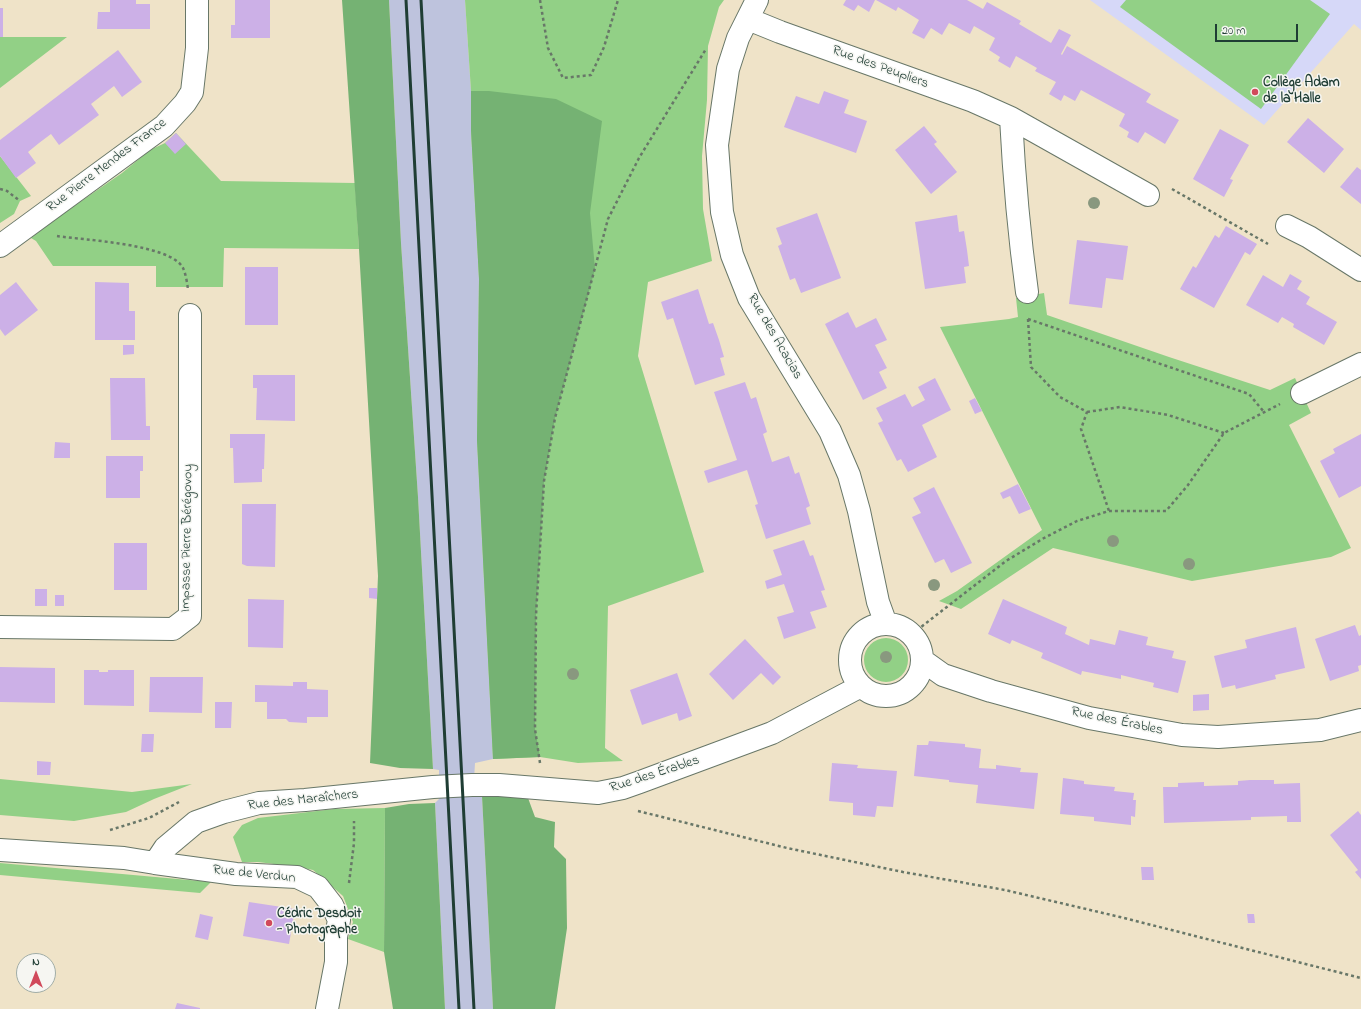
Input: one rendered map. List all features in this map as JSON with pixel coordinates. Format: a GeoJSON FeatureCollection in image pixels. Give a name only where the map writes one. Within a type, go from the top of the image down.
{"type":"FeatureCollection","features":[{"type":"Feature","properties":{"kind":"street","name":"Rue Pierre Mendes France"},"geometry":{"type":"LineString","coordinates":[[0,246],[164,126],[184,103],[192,92],[197,48],[197,0]]}},
{"type":"Feature","properties":{"kind":"street","name":"Rue des Acacias"},"geometry":{"type":"LineString","coordinates":[[752,9],[738,38],[728,69],[717,145],[722,212],[732,255],[749,298],[830,431],[849,475],[859,511],[878,602],[886,624]]}},
{"type":"Feature","properties":{"kind":"street","name":"Rue des Peupliers"},"geometry":{"type":"LineString","coordinates":[[752,9],[780,32],[973,101],[1011,118],[1148,195]]}},
{"type":"Feature","properties":{"kind":"street"},"geometry":{"type":"LineString","coordinates":[[1011,118],[1013,156],[1027,292]]}},
{"type":"Feature","properties":{"kind":"street"},"geometry":{"type":"LineString","coordinates":[[1287,226],[1309,237],[1361,270]]}},
{"type":"Feature","properties":{"kind":"street","name":"Impasse Pierre Bérégovoy"},"geometry":{"type":"LineString","coordinates":[[0,627],[173,629],[190,616],[190,315]]}},
{"type":"Feature","properties":{"kind":"street"},"geometry":{"type":"LineString","coordinates":[[1302,393],[1361,364]]}},
{"type":"Feature","properties":{"kind":"street"},"geometry":{"type":"LineString","coordinates":[[886,624],[900,627],[912,634],[920,646],[922,660],[918,678],[912,686],[896,695],[886,696],[877,695],[861,686],[851,670],[850,660],[851,651],[860,635],[876,625],[886,624]]}},
{"type":"Feature","properties":{"kind":"street","name":"Rue des Érables"},"geometry":{"type":"LineString","coordinates":[[922,660],[943,675],[991,691],[1089,718],[1182,735],[1218,737],[1320,730],[1361,720]]}},
{"type":"Feature","properties":{"kind":"street","name":"Rue des Érables"},"geometry":{"type":"LineString","coordinates":[[434,787],[499,785],[598,793],[624,788],[772,733],[861,686]]}},
{"type":"Feature","properties":{"kind":"street","name":"Rue des Érables"},"geometry":{"type":"LineString","coordinates":[[1320,730],[1361,737]]}},
{"type":"Feature","properties":{"kind":"street","name":"Rue des Maraîchers"},"geometry":{"type":"LineString","coordinates":[[155,863],[165,848],[196,822],[224,812],[260,803],[354,796],[434,787]]}},
{"type":"Feature","properties":{"kind":"street"},"geometry":{"type":"LineString","coordinates":[[0,850],[124,858],[155,863]]}},
{"type":"Feature","properties":{"kind":"street","name":"Rue de Verdun"},"geometry":{"type":"LineString","coordinates":[[155,863],[236,874],[296,877],[318,887],[332,905],[339,920],[336,937],[336,962],[327,1009]]}},
{"type":"Feature","properties":{"kind":"path"},"geometry":{"type":"LineString","coordinates":[[540,0],[548,48],[563,78],[591,75],[604,47],[618,0]]}},
{"type":"Feature","properties":{"kind":"path"},"geometry":{"type":"LineString","coordinates":[[541,788],[540,757],[535,729],[536,615],[544,481],[555,418],[608,219],[639,158],[708,46]]}},
{"type":"Feature","properties":{"kind":"path"},"geometry":{"type":"LineString","coordinates":[[1148,195],[1168,187],[1272,246],[1287,226]]}},
{"type":"Feature","properties":{"kind":"path"},"geometry":{"type":"LineString","coordinates":[[0,189],[20,201],[41,229],[50,235],[132,246],[158,252],[172,258],[183,268],[189,292],[190,315]]}},
{"type":"Feature","properties":{"kind":"path"},"geometry":{"type":"LineString","coordinates":[[1027,292],[1031,367],[1060,397],[1087,412],[1120,407],[1168,415],[1224,433]]}},
{"type":"Feature","properties":{"kind":"path"},"geometry":{"type":"LineString","coordinates":[[1028,319],[1249,394],[1264,412]]}},
{"type":"Feature","properties":{"kind":"path"},"geometry":{"type":"LineString","coordinates":[[912,634],[1006,561],[1044,538],[1077,521],[1109,511],[1166,511],[1188,485],[1224,433],[1302,393]]}},
{"type":"Feature","properties":{"kind":"path"},"geometry":{"type":"LineString","coordinates":[[1087,412],[1080,429],[1109,511]]}},
{"type":"Feature","properties":{"kind":"path"},"geometry":{"type":"LineString","coordinates":[[613,790],[620,807],[787,848],[903,872],[1005,890],[1120,916],[1361,978]]}},
{"type":"Feature","properties":{"kind":"path"},"geometry":{"type":"LineString","coordinates":[[348,889],[354,843],[354,796]]}},
{"type":"Feature","properties":{"kind":"shaded area"},"geometry":{"type":"Polygon","coordinates":[[[389,0],[465,0],[471,91],[471,130],[479,279],[477,440],[493,759],[475,763],[474,780],[482,796],[493,1009],[445,1009],[435,803],[439,799],[439,770],[433,769],[418,497],[401,243],[389,0]]]}},
{"type":"Feature","properties":{"kind":"shaded area","name":"Collège Adam de la Halle"},"geometry":{"type":"Polygon","coordinates":[[[1090,0],[1361,0],[1361,30],[1354,24],[1264,125],[1090,0]]]}},
{"type":"Feature","properties":{"kind":"green space"},"geometry":{"type":"Polygon","coordinates":[[[342,0],[389,0],[401,243],[418,497],[433,769],[400,768],[370,763],[378,576],[359,249],[342,0]]]}},
{"type":"Feature","properties":{"kind":"green space"},"geometry":{"type":"Polygon","coordinates":[[[465,0],[724,0],[719,7],[708,46],[707,100],[702,156],[703,209],[712,261],[648,282],[638,356],[704,572],[608,606],[605,748],[623,761],[578,763],[540,757],[493,759],[477,440],[479,279],[471,130],[471,91],[465,0]]]}},
{"type":"Feature","properties":{"kind":"green space","name":"Collège Adam de la Halle"},"geometry":{"type":"Polygon","coordinates":[[[1126,0],[1310,0],[1330,14],[1261,109],[1120,7],[1126,0]]]}},
{"type":"Feature","properties":{"kind":"green space"},"geometry":{"type":"Polygon","coordinates":[[[0,37],[67,37],[0,88],[0,37]]]}},
{"type":"Feature","properties":{"kind":"green space"},"geometry":{"type":"Polygon","coordinates":[[[471,91],[489,91],[556,99],[602,121],[590,213],[595,269],[555,418],[544,481],[536,615],[535,729],[540,757],[493,759],[477,440],[479,279],[471,130],[471,91]]]}},
{"type":"Feature","properties":{"kind":"green space"},"geometry":{"type":"Polygon","coordinates":[[[176,133],[221,181],[355,183],[359,249],[224,248],[223,287],[156,287],[156,266],[53,266],[36,241],[31,238],[51,222],[122,173],[150,150],[165,143],[176,133]]]}},
{"type":"Feature","properties":{"kind":"green space"},"geometry":{"type":"Polygon","coordinates":[[[0,156],[31,196],[20,201],[14,214],[0,223],[0,156]]]}},
{"type":"Feature","properties":{"kind":"green space"},"geometry":{"type":"Polygon","coordinates":[[[1044,293],[1047,315],[1169,357],[1270,390],[1295,378],[1311,413],[1289,425],[1351,548],[1331,557],[1192,581],[1053,548],[961,609],[939,601],[957,591],[1042,530],[940,327],[1018,317],[1016,298],[1044,293]]]}},
{"type":"Feature","properties":{"kind":"green space"},"geometry":{"type":"Polygon","coordinates":[[[886,638],[898,642],[904,648],[908,660],[904,672],[898,678],[886,682],[874,678],[868,672],[864,660],[868,648],[874,642],[886,638]]]}},
{"type":"Feature","properties":{"kind":"green space"},"geometry":{"type":"Polygon","coordinates":[[[0,779],[132,792],[192,784],[126,812],[74,821],[0,815],[0,779]]]}},
{"type":"Feature","properties":{"kind":"green space"},"geometry":{"type":"Polygon","coordinates":[[[508,794],[528,798],[535,817],[555,822],[554,847],[566,859],[567,928],[555,1009],[493,1009],[482,796],[508,794]]]}},
{"type":"Feature","properties":{"kind":"green space"},"geometry":{"type":"Polygon","coordinates":[[[435,803],[445,1009],[393,1009],[384,952],[385,808],[409,804],[435,803]]]}},
{"type":"Feature","properties":{"kind":"green space"},"geometry":{"type":"Polygon","coordinates":[[[385,808],[384,952],[348,939],[353,922],[343,896],[313,870],[258,862],[242,862],[233,837],[242,825],[258,818],[334,809],[385,808]]]}},
{"type":"Feature","properties":{"kind":"green space"},"geometry":{"type":"Polygon","coordinates":[[[0,863],[211,882],[200,893],[0,875],[0,863]]]}},
{"type":"Feature","properties":{"kind":"building"},"geometry":{"type":"Polygon","coordinates":[[[110,0],[136,0],[136,4],[150,4],[150,29],[97,29],[98,12],[110,12],[110,0]]]}},
{"type":"Feature","properties":{"kind":"building"},"geometry":{"type":"Polygon","coordinates":[[[235,0],[270,0],[270,38],[231,38],[231,25],[235,25],[235,0]]]}},
{"type":"Feature","properties":{"kind":"building"},"geometry":{"type":"Polygon","coordinates":[[[846,0],[875,0],[869,12],[858,5],[854,11],[843,5],[846,0]]]}},
{"type":"Feature","properties":{"kind":"building"},"geometry":{"type":"Polygon","coordinates":[[[876,0],[967,0],[983,9],[987,2],[1021,21],[1019,24],[1051,43],[1059,29],[1071,35],[1061,54],[1062,55],[1067,46],[1151,94],[1146,102],[1179,120],[1165,144],[1145,132],[1138,143],[1127,137],[1129,132],[1119,126],[1125,114],[1081,90],[1075,101],[1064,95],[1061,101],[1049,94],[1056,82],[1035,71],[1037,68],[1016,56],[1010,68],[998,61],[1000,57],[989,50],[995,38],[974,26],[970,34],[949,23],[942,35],[931,28],[924,39],[912,33],[919,20],[898,7],[896,11],[876,0]]]}},
{"type":"Feature","properties":{"kind":"building"},"geometry":{"type":"Polygon","coordinates":[[[0,8],[3,8],[3,37],[0,37],[0,8]]]}},
{"type":"Feature","properties":{"kind":"building"},"geometry":{"type":"Polygon","coordinates":[[[118,50],[142,82],[122,97],[114,86],[91,104],[99,115],[59,145],[51,134],[39,143],[28,152],[36,163],[16,178],[0,156],[0,140],[118,50]]]}},
{"type":"Feature","properties":{"kind":"building"},"geometry":{"type":"Polygon","coordinates":[[[824,91],[849,100],[844,113],[867,121],[856,153],[784,127],[796,96],[819,104],[824,91]]]}},
{"type":"Feature","properties":{"kind":"building"},"geometry":{"type":"Polygon","coordinates":[[[1308,118],[1344,149],[1324,173],[1287,142],[1308,118]]]}},
{"type":"Feature","properties":{"kind":"building"},"geometry":{"type":"Polygon","coordinates":[[[924,126],[937,142],[934,144],[957,172],[931,194],[895,150],[924,126]]]}},
{"type":"Feature","properties":{"kind":"building"},"geometry":{"type":"Polygon","coordinates":[[[1220,129],[1249,145],[1230,179],[1233,180],[1224,197],[1193,179],[1220,129]]]}},
{"type":"Feature","properties":{"kind":"building"},"geometry":{"type":"Polygon","coordinates":[[[176,133],[186,144],[175,154],[165,143],[176,133]]]}},
{"type":"Feature","properties":{"kind":"building"},"geometry":{"type":"Polygon","coordinates":[[[1357,167],[1361,170],[1361,204],[1340,187],[1357,167]]]}},
{"type":"Feature","properties":{"kind":"building"},"geometry":{"type":"Polygon","coordinates":[[[817,213],[841,278],[801,293],[795,278],[790,280],[778,246],[782,244],[776,228],[817,213]]]}},
{"type":"Feature","properties":{"kind":"building"},"geometry":{"type":"Polygon","coordinates":[[[957,215],[959,232],[964,231],[967,250],[969,266],[964,267],[966,283],[925,289],[915,222],[957,215]]]}},
{"type":"Feature","properties":{"kind":"building"},"geometry":{"type":"Polygon","coordinates":[[[1226,226],[1257,244],[1250,255],[1245,252],[1214,308],[1180,289],[1193,266],[1196,268],[1215,235],[1219,238],[1226,226]]]}},
{"type":"Feature","properties":{"kind":"building"},"geometry":{"type":"Polygon","coordinates":[[[1077,240],[1128,246],[1123,280],[1106,278],[1102,308],[1069,304],[1077,240]]]}},
{"type":"Feature","properties":{"kind":"building"},"geometry":{"type":"Polygon","coordinates":[[[245,267],[278,267],[278,325],[245,325],[245,267]]]}},
{"type":"Feature","properties":{"kind":"building"},"geometry":{"type":"Polygon","coordinates":[[[1290,274],[1302,281],[1297,289],[1310,297],[1306,304],[1337,322],[1324,345],[1293,327],[1294,324],[1282,317],[1278,323],[1246,305],[1263,275],[1283,287],[1290,274]]]}},
{"type":"Feature","properties":{"kind":"building"},"geometry":{"type":"Polygon","coordinates":[[[16,282],[38,310],[5,336],[0,329],[0,295],[16,282]]]}},
{"type":"Feature","properties":{"kind":"building"},"geometry":{"type":"Polygon","coordinates":[[[95,282],[129,283],[129,311],[135,311],[135,340],[95,340],[95,282]]]}},
{"type":"Feature","properties":{"kind":"building"},"geometry":{"type":"Polygon","coordinates":[[[698,289],[709,324],[713,323],[719,340],[724,357],[720,358],[725,375],[695,385],[673,318],[667,320],[661,302],[698,289]]]}},
{"type":"Feature","properties":{"kind":"building"},"geometry":{"type":"Polygon","coordinates":[[[848,312],[856,328],[876,318],[887,340],[875,345],[887,368],[879,372],[887,388],[863,400],[825,324],[848,312]]]}},
{"type":"Feature","properties":{"kind":"building"},"geometry":{"type":"Polygon","coordinates":[[[123,345],[134,345],[134,354],[123,355],[123,345]]]}},
{"type":"Feature","properties":{"kind":"building"},"geometry":{"type":"Polygon","coordinates":[[[253,375],[295,375],[295,421],[256,420],[257,388],[253,388],[253,375]]]}},
{"type":"Feature","properties":{"kind":"building"},"geometry":{"type":"Polygon","coordinates":[[[110,378],[145,378],[146,426],[150,426],[150,440],[111,440],[110,378]]]}},
{"type":"Feature","properties":{"kind":"building"},"geometry":{"type":"Polygon","coordinates":[[[935,378],[951,410],[922,425],[937,457],[908,472],[901,459],[897,461],[878,423],[883,421],[876,408],[905,394],[912,407],[925,400],[918,387],[935,378]]]}},
{"type":"Feature","properties":{"kind":"building"},"geometry":{"type":"Polygon","coordinates":[[[745,382],[751,399],[756,397],[767,432],[763,434],[772,462],[789,456],[795,474],[799,472],[810,506],[806,508],[811,524],[766,539],[755,505],[758,504],[747,470],[708,483],[704,471],[737,460],[714,392],[745,382]]]}},
{"type":"Feature","properties":{"kind":"building"},"geometry":{"type":"Polygon","coordinates":[[[975,398],[982,411],[975,414],[969,401],[975,398]]]}},
{"type":"Feature","properties":{"kind":"building"},"geometry":{"type":"Polygon","coordinates":[[[230,434],[265,434],[262,482],[234,483],[233,448],[230,448],[230,434]]]}},
{"type":"Feature","properties":{"kind":"building"},"geometry":{"type":"Polygon","coordinates":[[[1361,434],[1361,486],[1339,498],[1320,461],[1335,453],[1333,449],[1361,434]]]}},
{"type":"Feature","properties":{"kind":"building"},"geometry":{"type":"Polygon","coordinates":[[[55,442],[70,443],[70,458],[54,458],[55,442]]]}},
{"type":"Feature","properties":{"kind":"building"},"geometry":{"type":"Polygon","coordinates":[[[106,456],[143,456],[143,471],[140,471],[140,498],[106,498],[106,456]]]}},
{"type":"Feature","properties":{"kind":"building"},"geometry":{"type":"Polygon","coordinates":[[[1018,484],[1031,509],[1019,514],[1010,496],[1003,499],[1000,493],[1018,484]]]}},
{"type":"Feature","properties":{"kind":"building"},"geometry":{"type":"Polygon","coordinates":[[[934,487],[972,563],[951,573],[944,559],[935,563],[912,517],[921,513],[913,498],[934,487]]]}},
{"type":"Feature","properties":{"kind":"building"},"geometry":{"type":"Polygon","coordinates":[[[242,504],[276,504],[275,567],[247,566],[242,564],[242,504]]]}},
{"type":"Feature","properties":{"kind":"building"},"geometry":{"type":"Polygon","coordinates":[[[804,540],[810,556],[813,555],[825,590],[821,591],[827,607],[810,612],[816,628],[784,639],[777,617],[794,612],[784,584],[767,589],[765,581],[782,575],[773,550],[804,540]]]}},
{"type":"Feature","properties":{"kind":"building"},"geometry":{"type":"Polygon","coordinates":[[[114,543],[147,543],[147,590],[114,590],[114,543]]]}},
{"type":"Feature","properties":{"kind":"building"},"geometry":{"type":"Polygon","coordinates":[[[369,588],[377,588],[377,599],[369,598],[369,588]]]}},
{"type":"Feature","properties":{"kind":"building"},"geometry":{"type":"Polygon","coordinates":[[[35,589],[47,589],[47,606],[35,606],[35,589]]]}},
{"type":"Feature","properties":{"kind":"building"},"geometry":{"type":"Polygon","coordinates":[[[55,595],[64,595],[64,606],[55,606],[55,595]]]}},
{"type":"Feature","properties":{"kind":"building"},"geometry":{"type":"Polygon","coordinates":[[[248,599],[284,600],[283,648],[248,647],[248,599]]]}},
{"type":"Feature","properties":{"kind":"building"},"geometry":{"type":"Polygon","coordinates":[[[1003,599],[1067,627],[1065,634],[1089,645],[1090,639],[1115,645],[1119,630],[1148,637],[1146,645],[1174,651],[1172,658],[1186,661],[1178,693],[1153,687],[1154,683],[1121,675],[1121,679],[1082,671],[1081,675],[1041,658],[1043,653],[1012,640],[1010,644],[988,634],[1003,599]]]}},
{"type":"Feature","properties":{"kind":"building"},"geometry":{"type":"Polygon","coordinates":[[[1355,625],[1359,636],[1361,635],[1361,665],[1358,666],[1359,671],[1330,681],[1315,639],[1355,625]]]}},
{"type":"Feature","properties":{"kind":"building"},"geometry":{"type":"Polygon","coordinates":[[[1296,627],[1305,668],[1275,675],[1276,679],[1236,689],[1235,685],[1222,688],[1214,656],[1247,648],[1245,640],[1296,627]]]}},
{"type":"Feature","properties":{"kind":"building"},"geometry":{"type":"Polygon","coordinates":[[[745,639],[781,677],[773,685],[761,673],[733,700],[709,674],[745,639]]]}},
{"type":"Feature","properties":{"kind":"building"},"geometry":{"type":"Polygon","coordinates":[[[0,667],[55,668],[55,703],[0,702],[0,667]]]}},
{"type":"Feature","properties":{"kind":"building"},"geometry":{"type":"Polygon","coordinates":[[[84,670],[99,670],[99,672],[108,672],[108,670],[134,670],[134,706],[84,705],[84,670]]]}},
{"type":"Feature","properties":{"kind":"building"},"geometry":{"type":"Polygon","coordinates":[[[677,673],[692,716],[679,721],[677,713],[642,725],[630,690],[677,673]]]}},
{"type":"Feature","properties":{"kind":"building"},"geometry":{"type":"Polygon","coordinates":[[[150,677],[203,677],[202,713],[149,712],[150,677]]]}},
{"type":"Feature","properties":{"kind":"building"},"geometry":{"type":"Polygon","coordinates":[[[293,682],[307,682],[307,689],[328,690],[328,717],[307,717],[307,723],[289,722],[286,719],[267,719],[267,702],[255,702],[255,685],[293,686],[293,682]]]}},
{"type":"Feature","properties":{"kind":"building"},"geometry":{"type":"Polygon","coordinates":[[[1209,694],[1209,710],[1193,711],[1193,695],[1209,694]]]}},
{"type":"Feature","properties":{"kind":"building"},"geometry":{"type":"Polygon","coordinates":[[[215,702],[232,702],[231,728],[215,728],[215,702]]]}},
{"type":"Feature","properties":{"kind":"building"},"geometry":{"type":"Polygon","coordinates":[[[142,734],[154,734],[153,752],[141,752],[142,734]]]}},
{"type":"Feature","properties":{"kind":"building"},"geometry":{"type":"Polygon","coordinates":[[[929,741],[965,744],[965,747],[981,749],[979,768],[996,769],[996,765],[1021,768],[1020,772],[1038,773],[1034,809],[976,803],[978,785],[914,776],[917,745],[928,745],[929,741]]]}},
{"type":"Feature","properties":{"kind":"building"},"geometry":{"type":"Polygon","coordinates":[[[37,761],[51,762],[50,775],[37,775],[37,761]]]}},
{"type":"Feature","properties":{"kind":"building"},"geometry":{"type":"Polygon","coordinates":[[[832,763],[858,765],[857,768],[897,771],[893,807],[877,806],[875,817],[853,815],[853,803],[829,801],[832,763]]]}},
{"type":"Feature","properties":{"kind":"building"},"geometry":{"type":"Polygon","coordinates":[[[1063,778],[1084,781],[1084,784],[1115,787],[1114,791],[1134,793],[1133,800],[1136,800],[1135,817],[1131,816],[1131,825],[1094,821],[1094,817],[1060,814],[1063,778]]]}},
{"type":"Feature","properties":{"kind":"building"},"geometry":{"type":"Polygon","coordinates":[[[1274,780],[1274,784],[1300,783],[1301,822],[1287,822],[1287,816],[1251,817],[1251,820],[1164,823],[1163,787],[1178,787],[1178,783],[1204,782],[1204,786],[1238,785],[1238,781],[1274,780]]]}},
{"type":"Feature","properties":{"kind":"building"},"geometry":{"type":"Polygon","coordinates":[[[1358,811],[1361,815],[1361,879],[1355,872],[1358,870],[1330,835],[1358,811]]]}},
{"type":"Feature","properties":{"kind":"building"},"geometry":{"type":"Polygon","coordinates":[[[1141,867],[1153,867],[1154,880],[1142,880],[1141,867]]]}},
{"type":"Feature","properties":{"kind":"building","name":"Cédric Desdoit - Photographe"},"geometry":{"type":"Polygon","coordinates":[[[249,902],[295,909],[289,944],[243,936],[249,902]]]}},
{"type":"Feature","properties":{"kind":"building"},"geometry":{"type":"Polygon","coordinates":[[[200,914],[213,917],[208,940],[195,937],[200,914]]]}},
{"type":"Feature","properties":{"kind":"building"},"geometry":{"type":"Polygon","coordinates":[[[1247,914],[1254,914],[1255,923],[1248,923],[1247,914]]]}},
{"type":"Feature","properties":{"kind":"building"},"geometry":{"type":"Polygon","coordinates":[[[177,1003],[200,1008],[200,1009],[175,1009],[177,1003]]]}},
{"type":"Feature","properties":{"kind":"railway"},"geometry":{"type":"LineString","coordinates":[[406,0],[459,1009]]}},
{"type":"Feature","properties":{"kind":"railway"},"geometry":{"type":"LineString","coordinates":[[421,0],[474,1009]]}},
{"type":"Feature","properties":{"kind":"place","name":"Collège Adam de la Halle"},"geometry":{"type":"Point","coordinates":[1255,92]}},
{"type":"Feature","properties":{"kind":"place","name":"Cédric Desdoit - Photographe"},"geometry":{"type":"Point","coordinates":[269,923]}}]}
